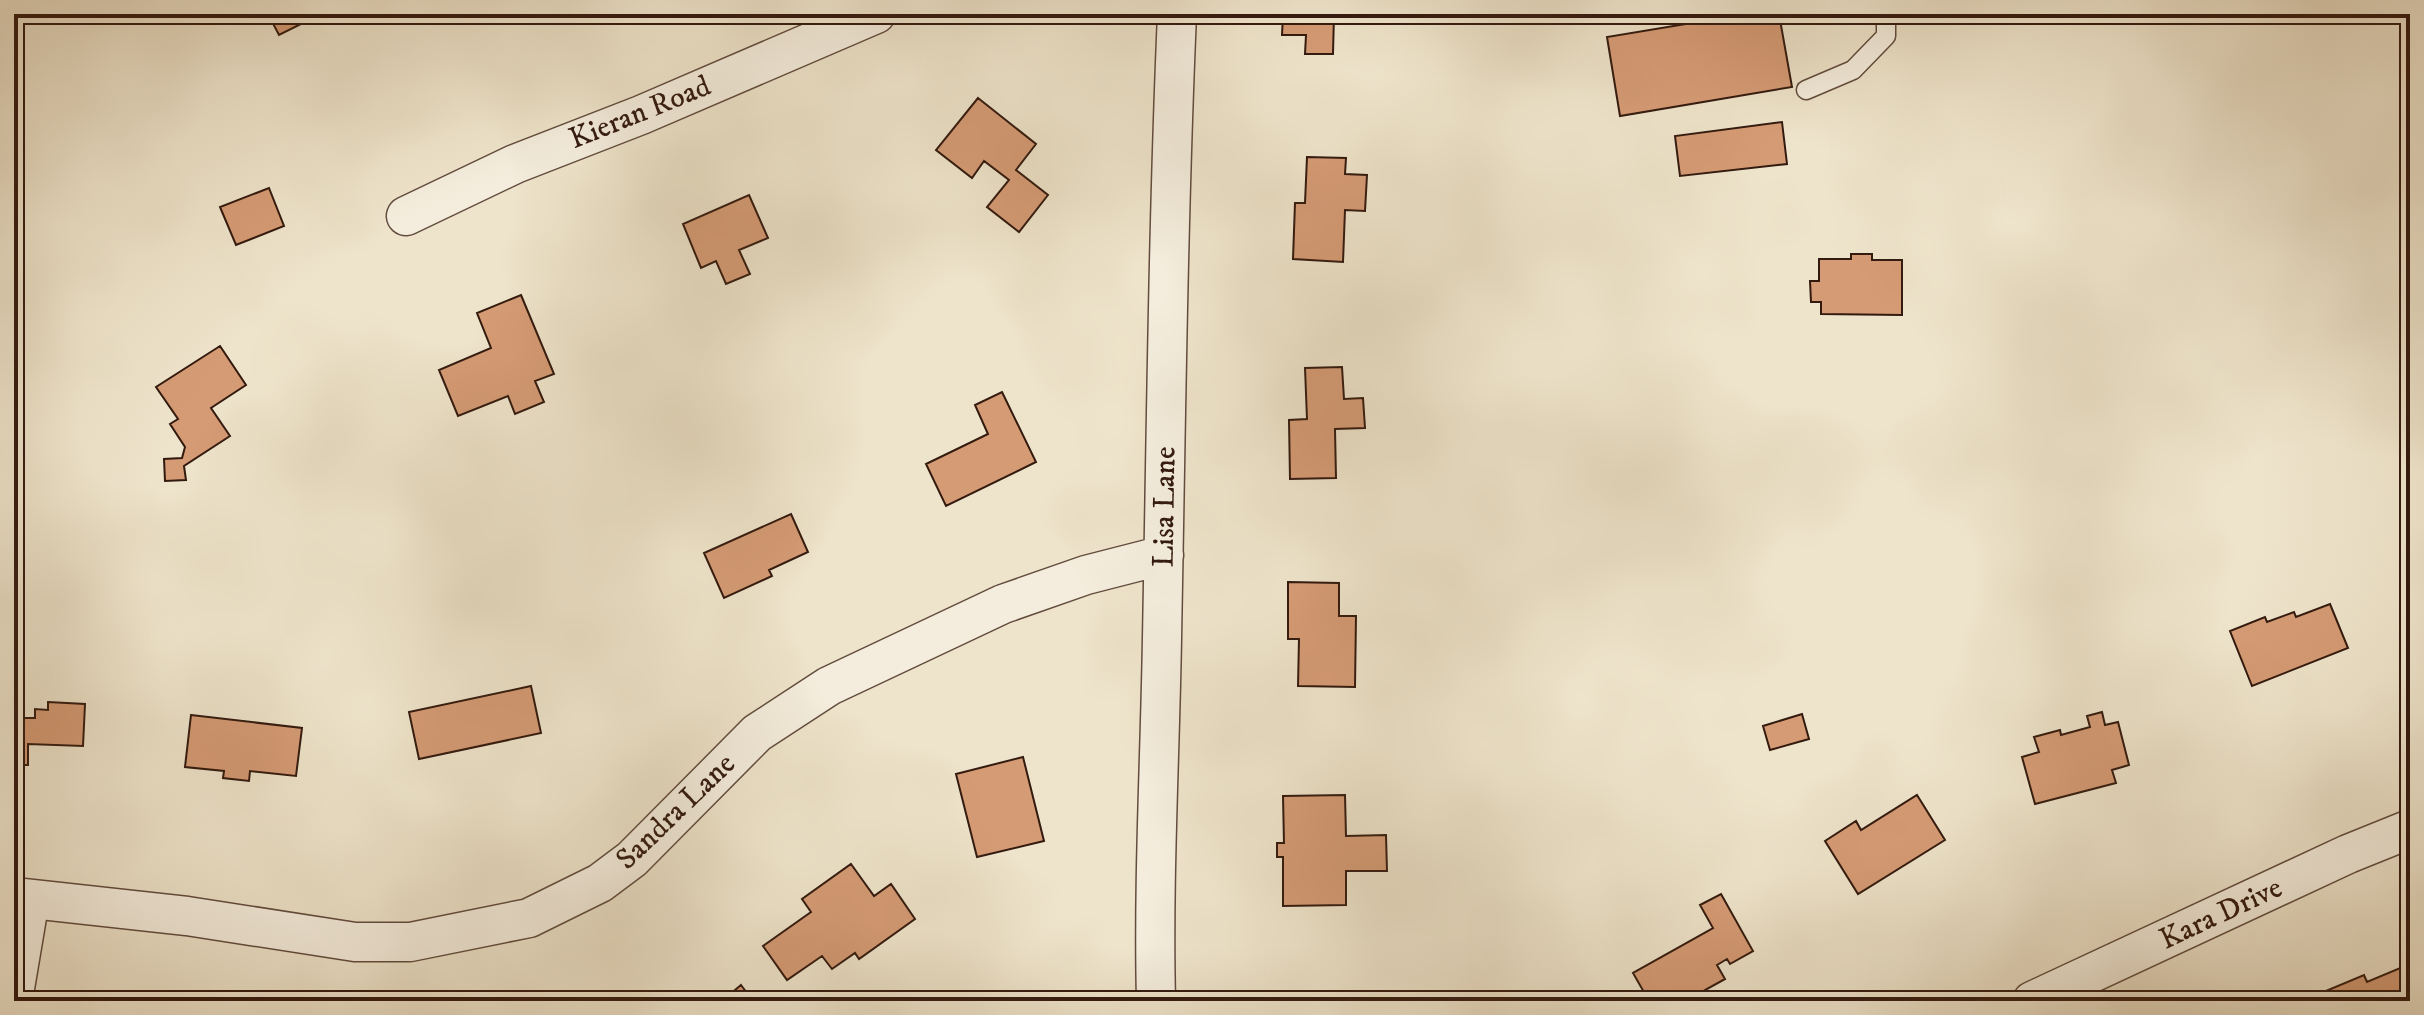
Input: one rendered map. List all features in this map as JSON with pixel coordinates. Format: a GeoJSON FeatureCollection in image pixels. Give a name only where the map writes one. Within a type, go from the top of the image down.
{"type":"FeatureCollection","features":[{"type":"Feature","properties":{"kind":"street","name":"Kieran Road"},"geometry":{"type":"LineString","coordinates":[[406,216],[515,164],[641,115],[876,14]]}},
{"type":"Feature","properties":{"kind":"street","name":"Lisa Lane"},"geometry":{"type":"LineString","coordinates":[[1156,1001],[1155,823],[1177,14]]}},
{"type":"Feature","properties":{"kind":"street","name":"Sandra Lane"},"geometry":{"type":"LineString","coordinates":[[22,898],[187,916],[355,942],[410,942],[529,918],[600,883],[632,859],[757,733],[829,686],[1003,604],[1086,575],[1164,555]]}},
{"type":"Feature","properties":{"kind":"street","name":"Kara Drive"},"geometry":{"type":"LineString","coordinates":[[2032,1001],[2348,854],[2410,829]]}},
{"type":"Feature","properties":{"kind":"street"},"geometry":{"type":"LineString","coordinates":[[14,994],[22,898]]}},
{"type":"Feature","properties":{"kind":"lane"},"geometry":{"type":"LineString","coordinates":[[1806,90],[1853,70],[1886,36],[1886,14]]}},
{"type":"Feature","properties":{"kind":"building"},"geometry":{"type":"Polygon","coordinates":[[[268,14],[321,14],[279,35],[268,14]]]}},
{"type":"Feature","properties":{"kind":"building"},"geometry":{"type":"Polygon","coordinates":[[[1283,14],[1334,14],[1333,54],[1305,54],[1306,35],[1282,35],[1283,14]]]}},
{"type":"Feature","properties":{"kind":"building"},"geometry":{"type":"Polygon","coordinates":[[[1746,14],[1779,14],[1792,87],[1620,116],[1607,37],[1746,14]]]}},
{"type":"Feature","properties":{"kind":"building"},"geometry":{"type":"Polygon","coordinates":[[[978,98],[1036,144],[1016,170],[1048,195],[1019,232],[987,207],[1009,180],[984,161],[972,178],[936,150],[978,98]]]}},
{"type":"Feature","properties":{"kind":"building"},"geometry":{"type":"Polygon","coordinates":[[[1782,122],[1787,164],[1680,176],[1675,136],[1782,122]]]}},
{"type":"Feature","properties":{"kind":"building"},"geometry":{"type":"Polygon","coordinates":[[[1307,157],[1346,158],[1345,174],[1367,175],[1365,211],[1345,210],[1343,262],[1293,259],[1295,203],[1305,203],[1307,157]]]}},
{"type":"Feature","properties":{"kind":"building"},"geometry":{"type":"Polygon","coordinates":[[[269,188],[284,226],[236,245],[220,207],[269,188]]]}},
{"type":"Feature","properties":{"kind":"building"},"geometry":{"type":"Polygon","coordinates":[[[749,195],[768,238],[739,250],[750,274],[726,284],[716,261],[701,268],[683,224],[749,195]]]}},
{"type":"Feature","properties":{"kind":"building"},"geometry":{"type":"Polygon","coordinates":[[[1851,254],[1872,254],[1872,260],[1902,260],[1902,315],[1821,314],[1821,302],[1811,302],[1810,281],[1819,281],[1819,259],[1851,259],[1851,254]]]}},
{"type":"Feature","properties":{"kind":"building"},"geometry":{"type":"Polygon","coordinates":[[[521,295],[554,374],[535,381],[544,402],[515,414],[508,396],[458,416],[439,370],[491,348],[477,313],[521,295]]]}},
{"type":"Feature","properties":{"kind":"building"},"geometry":{"type":"Polygon","coordinates":[[[220,346],[246,385],[211,408],[230,436],[184,466],[186,480],[165,481],[164,459],[182,458],[185,447],[170,424],[178,419],[156,387],[220,346]]]}},
{"type":"Feature","properties":{"kind":"building"},"geometry":{"type":"Polygon","coordinates":[[[1342,367],[1344,399],[1363,398],[1365,428],[1335,429],[1336,478],[1290,479],[1289,420],[1307,419],[1305,368],[1342,367]]]}},
{"type":"Feature","properties":{"kind":"building"},"geometry":{"type":"Polygon","coordinates":[[[1002,392],[1036,462],[946,506],[926,464],[988,434],[975,405],[1002,392]]]}},
{"type":"Feature","properties":{"kind":"building"},"geometry":{"type":"Polygon","coordinates":[[[791,514],[808,552],[769,570],[772,576],[724,598],[704,553],[791,514]]]}},
{"type":"Feature","properties":{"kind":"building"},"geometry":{"type":"Polygon","coordinates":[[[1288,582],[1339,583],[1339,616],[1356,616],[1355,687],[1298,686],[1299,639],[1288,639],[1288,582]]]}},
{"type":"Feature","properties":{"kind":"building"},"geometry":{"type":"Polygon","coordinates":[[[2330,604],[2348,648],[2252,686],[2230,631],[2265,617],[2267,622],[2294,612],[2296,617],[2330,604]]]}},
{"type":"Feature","properties":{"kind":"building"},"geometry":{"type":"Polygon","coordinates":[[[531,686],[541,733],[419,759],[409,712],[531,686]]]}},
{"type":"Feature","properties":{"kind":"building"},"geometry":{"type":"Polygon","coordinates":[[[48,702],[85,704],[83,746],[28,744],[28,765],[14,765],[14,718],[35,718],[35,709],[48,710],[48,702]]]}},
{"type":"Feature","properties":{"kind":"building"},"geometry":{"type":"Polygon","coordinates":[[[2102,712],[2105,725],[2118,722],[2129,765],[2112,770],[2116,783],[2035,804],[2022,757],[2039,752],[2034,737],[2060,730],[2061,735],[2090,727],[2087,716],[2102,712]]]}},
{"type":"Feature","properties":{"kind":"building"},"geometry":{"type":"Polygon","coordinates":[[[1802,714],[1809,739],[1770,750],[1763,726],[1802,714]]]}},
{"type":"Feature","properties":{"kind":"building"},"geometry":{"type":"Polygon","coordinates":[[[191,715],[302,728],[296,776],[250,771],[249,781],[223,778],[224,771],[185,767],[191,715]]]}},
{"type":"Feature","properties":{"kind":"building"},"geometry":{"type":"Polygon","coordinates":[[[1023,757],[1044,841],[977,857],[956,774],[1023,757]]]}},
{"type":"Feature","properties":{"kind":"building"},"geometry":{"type":"Polygon","coordinates":[[[1345,795],[1346,836],[1386,835],[1387,871],[1346,871],[1346,905],[1283,906],[1283,857],[1277,857],[1277,843],[1284,843],[1283,796],[1345,795]]]}},
{"type":"Feature","properties":{"kind":"building"},"geometry":{"type":"Polygon","coordinates":[[[1917,795],[1945,840],[1858,894],[1825,841],[1856,821],[1861,830],[1917,795]]]}},
{"type":"Feature","properties":{"kind":"building"},"geometry":{"type":"Polygon","coordinates":[[[851,864],[874,896],[891,884],[915,919],[859,959],[855,953],[832,969],[822,956],[787,980],[763,946],[811,912],[802,899],[851,864]]]}},
{"type":"Feature","properties":{"kind":"building"},"geometry":{"type":"Polygon","coordinates":[[[1721,894],[1753,951],[1730,964],[1727,959],[1717,965],[1725,979],[1705,990],[1711,998],[1706,1001],[1649,1001],[1633,973],[1713,928],[1700,905],[1721,894]]]}},
{"type":"Feature","properties":{"kind":"building"},"geometry":{"type":"Polygon","coordinates":[[[2405,966],[2410,978],[2410,1001],[2302,1001],[2364,975],[2367,982],[2405,966]]]}},
{"type":"Feature","properties":{"kind":"building"},"geometry":{"type":"Polygon","coordinates":[[[741,985],[753,1001],[722,1001],[741,985]]]}}]}
